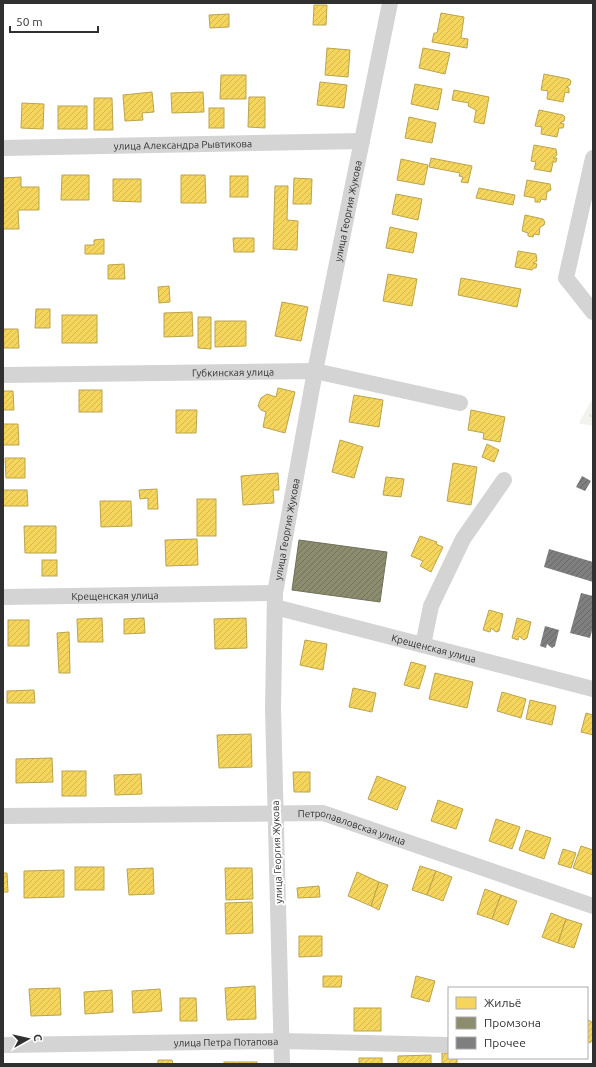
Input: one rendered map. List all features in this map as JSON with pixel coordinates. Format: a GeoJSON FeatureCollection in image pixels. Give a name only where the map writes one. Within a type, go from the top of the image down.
{"type":"FeatureCollection","features":[{"type":"Feature","properties":{"kind":"street","name":"улица Георгия Жукова"},"geometry":{"type":"LineString","coordinates":[[282,1064],[273,708],[275,600],[315,371],[390,3]]}},
{"type":"Feature","properties":{"kind":"street","name":"улица Александра Рывтикова"},"geometry":{"type":"LineString","coordinates":[[3,148],[362,141]]}},
{"type":"Feature","properties":{"kind":"street"},"geometry":{"type":"LineString","coordinates":[[593,158],[566,278],[593,312]]}},
{"type":"Feature","properties":{"kind":"street","name":"Губкинская улица"},"geometry":{"type":"LineString","coordinates":[[3,375],[315,371],[460,402]]}},
{"type":"Feature","properties":{"kind":"street"},"geometry":{"type":"LineString","coordinates":[[423,645],[431,606],[463,539],[504,480]]}},
{"type":"Feature","properties":{"kind":"street","name":"Крещенская улица"},"geometry":{"type":"LineString","coordinates":[[3,597],[275,600],[423,645],[593,689]]}},
{"type":"Feature","properties":{"kind":"street","name":"Петропавловская улица"},"geometry":{"type":"LineString","coordinates":[[3,816],[323,812],[593,906]]}},
{"type":"Feature","properties":{"kind":"street","name":"улица Петра Потапова"},"geometry":{"type":"LineString","coordinates":[[3,1045],[282,1042],[448,1045]]}},
{"type":"Feature","properties":{"kind":"green space"},"geometry":{"type":"Polygon","coordinates":[[[593,398],[593,426],[579,423],[593,398]]]}},
{"type":"Feature","properties":{"kind":"building: Жильё"},"geometry":{"type":"Polygon","coordinates":[[[314,5],[327,5],[326,25],[313,25],[314,5]]]}},
{"type":"Feature","properties":{"kind":"building: Жильё"},"geometry":{"type":"Polygon","coordinates":[[[441,13],[464,17],[461,38],[468,39],[467,48],[432,42],[434,33],[437,33],[441,13]]]}},
{"type":"Feature","properties":{"kind":"building: Жильё"},"geometry":{"type":"Polygon","coordinates":[[[229,14],[229,27],[210,28],[209,15],[229,14]]]}},
{"type":"Feature","properties":{"kind":"building: Жильё"},"geometry":{"type":"Polygon","coordinates":[[[327,48],[350,50],[348,77],[325,75],[327,48]]]}},
{"type":"Feature","properties":{"kind":"building: Жильё"},"geometry":{"type":"Polygon","coordinates":[[[423,48],[450,53],[445,74],[419,68],[423,48]]]}},
{"type":"Feature","properties":{"kind":"building: Жильё"},"geometry":{"type":"Polygon","coordinates":[[[544,74],[569,79],[571,81],[570,85],[566,87],[569,88],[569,93],[565,92],[563,102],[547,99],[548,91],[541,90],[544,74]]]}},
{"type":"Feature","properties":{"kind":"building: Жильё"},"geometry":{"type":"Polygon","coordinates":[[[221,75],[246,75],[246,99],[220,99],[221,75]]]}},
{"type":"Feature","properties":{"kind":"building: Жильё"},"geometry":{"type":"Polygon","coordinates":[[[320,82],[347,85],[344,108],[317,105],[320,82]]]}},
{"type":"Feature","properties":{"kind":"building: Жильё"},"geometry":{"type":"Polygon","coordinates":[[[415,84],[442,89],[438,110],[411,104],[415,84]]]}},
{"type":"Feature","properties":{"kind":"building: Жильё"},"geometry":{"type":"Polygon","coordinates":[[[454,90],[489,97],[484,124],[474,122],[476,110],[468,106],[469,103],[452,100],[454,90]]]}},
{"type":"Feature","properties":{"kind":"building: Жильё"},"geometry":{"type":"Polygon","coordinates":[[[152,92],[154,112],[142,113],[143,120],[125,121],[123,95],[152,92]]]}},
{"type":"Feature","properties":{"kind":"building: Жильё"},"geometry":{"type":"Polygon","coordinates":[[[203,92],[204,112],[172,113],[171,93],[203,92]]]}},
{"type":"Feature","properties":{"kind":"building: Жильё"},"geometry":{"type":"Polygon","coordinates":[[[249,97],[265,97],[265,128],[248,127],[249,97]]]}},
{"type":"Feature","properties":{"kind":"building: Жильё"},"geometry":{"type":"Polygon","coordinates":[[[94,98],[112,98],[113,130],[94,130],[94,98]]]}},
{"type":"Feature","properties":{"kind":"building: Жильё"},"geometry":{"type":"Polygon","coordinates":[[[22,103],[44,104],[43,129],[21,128],[22,103]]]}},
{"type":"Feature","properties":{"kind":"building: Жильё"},"geometry":{"type":"Polygon","coordinates":[[[58,106],[87,106],[87,129],[58,129],[58,106]]]}},
{"type":"Feature","properties":{"kind":"building: Жильё"},"geometry":{"type":"Polygon","coordinates":[[[209,108],[224,108],[224,128],[209,128],[209,108]]]}},
{"type":"Feature","properties":{"kind":"building: Жильё"},"geometry":{"type":"Polygon","coordinates":[[[539,110],[563,115],[565,117],[564,121],[560,123],[564,124],[563,128],[559,128],[557,137],[541,134],[542,127],[535,126],[539,110]]]}},
{"type":"Feature","properties":{"kind":"building: Жильё"},"geometry":{"type":"Polygon","coordinates":[[[409,117],[436,123],[432,143],[405,138],[409,117]]]}},
{"type":"Feature","properties":{"kind":"building: Жильё"},"geometry":{"type":"Polygon","coordinates":[[[534,145],[556,149],[557,155],[553,158],[557,158],[556,162],[553,162],[551,172],[534,169],[536,162],[531,161],[534,145]]]}},
{"type":"Feature","properties":{"kind":"building: Жильё"},"geometry":{"type":"Polygon","coordinates":[[[431,158],[472,166],[468,183],[461,182],[463,177],[459,176],[460,173],[429,167],[431,158]]]}},
{"type":"Feature","properties":{"kind":"building: Жильё"},"geometry":{"type":"Polygon","coordinates":[[[401,159],[428,165],[424,185],[397,180],[401,159]]]}},
{"type":"Feature","properties":{"kind":"building: Жильё"},"geometry":{"type":"Polygon","coordinates":[[[62,175],[89,175],[89,200],[61,200],[62,175]]]}},
{"type":"Feature","properties":{"kind":"building: Жильё"},"geometry":{"type":"Polygon","coordinates":[[[181,175],[205,175],[206,203],[181,203],[181,175]]]}},
{"type":"Feature","properties":{"kind":"building: Жильё"},"geometry":{"type":"Polygon","coordinates":[[[230,176],[248,176],[248,197],[230,197],[230,176]]]}},
{"type":"Feature","properties":{"kind":"building: Жильё"},"geometry":{"type":"Polygon","coordinates":[[[21,177],[21,187],[39,187],[39,210],[18,210],[19,229],[3,229],[3,178],[21,177]]]}},
{"type":"Feature","properties":{"kind":"building: Жильё"},"geometry":{"type":"Polygon","coordinates":[[[294,178],[312,179],[311,204],[293,204],[294,178]]]}},
{"type":"Feature","properties":{"kind":"building: Жильё"},"geometry":{"type":"Polygon","coordinates":[[[113,179],[141,179],[141,202],[113,201],[113,179]]]}},
{"type":"Feature","properties":{"kind":"building: Жильё"},"geometry":{"type":"Polygon","coordinates":[[[527,180],[550,184],[551,190],[547,192],[546,200],[541,199],[540,202],[535,202],[535,198],[524,196],[527,180]]]}},
{"type":"Feature","properties":{"kind":"building: Жильё"},"geometry":{"type":"Polygon","coordinates":[[[275,186],[288,186],[287,220],[298,221],[297,250],[273,249],[275,186]]]}},
{"type":"Feature","properties":{"kind":"building: Жильё"},"geometry":{"type":"Polygon","coordinates":[[[479,188],[515,195],[513,205],[476,198],[479,188]]]}},
{"type":"Feature","properties":{"kind":"building: Жильё"},"geometry":{"type":"Polygon","coordinates":[[[396,194],[422,199],[418,220],[392,214],[396,194]]]}},
{"type":"Feature","properties":{"kind":"building: Жильё"},"geometry":{"type":"Polygon","coordinates":[[[525,215],[543,219],[545,222],[544,225],[540,227],[539,235],[534,234],[533,237],[528,236],[528,233],[522,231],[525,215]]]}},
{"type":"Feature","properties":{"kind":"building: Жильё"},"geometry":{"type":"Polygon","coordinates":[[[390,227],[417,233],[413,253],[386,248],[390,227]]]}},
{"type":"Feature","properties":{"kind":"building: Жильё"},"geometry":{"type":"Polygon","coordinates":[[[233,238],[254,238],[254,252],[234,252],[233,238]]]}},
{"type":"Feature","properties":{"kind":"building: Жильё"},"geometry":{"type":"Polygon","coordinates":[[[104,239],[104,254],[85,254],[85,245],[94,245],[94,240],[104,239]]]}},
{"type":"Feature","properties":{"kind":"building: Жильё"},"geometry":{"type":"Polygon","coordinates":[[[518,251],[536,254],[537,261],[533,263],[537,264],[536,268],[533,268],[532,270],[515,267],[518,251]]]}},
{"type":"Feature","properties":{"kind":"building: Жильё"},"geometry":{"type":"Polygon","coordinates":[[[124,264],[125,279],[108,279],[108,265],[124,264]]]}},
{"type":"Feature","properties":{"kind":"building: Жильё"},"geometry":{"type":"Polygon","coordinates":[[[388,274],[417,279],[412,306],[383,301],[388,274]]]}},
{"type":"Feature","properties":{"kind":"building: Жильё"},"geometry":{"type":"Polygon","coordinates":[[[461,278],[521,289],[517,307],[458,295],[461,278]]]}},
{"type":"Feature","properties":{"kind":"building: Жильё"},"geometry":{"type":"Polygon","coordinates":[[[169,286],[170,302],[159,303],[158,287],[169,286]]]}},
{"type":"Feature","properties":{"kind":"building: Жильё"},"geometry":{"type":"Polygon","coordinates":[[[282,302],[308,307],[301,341],[275,336],[282,302]]]}},
{"type":"Feature","properties":{"kind":"building: Жильё"},"geometry":{"type":"Polygon","coordinates":[[[36,309],[50,309],[50,328],[35,328],[36,309]]]}},
{"type":"Feature","properties":{"kind":"building: Жильё"},"geometry":{"type":"Polygon","coordinates":[[[192,312],[193,336],[164,337],[164,313],[192,312]]]}},
{"type":"Feature","properties":{"kind":"building: Жильё"},"geometry":{"type":"Polygon","coordinates":[[[62,315],[97,315],[97,343],[62,343],[62,315]]]}},
{"type":"Feature","properties":{"kind":"building: Жильё"},"geometry":{"type":"Polygon","coordinates":[[[198,317],[211,317],[211,349],[198,348],[198,317]]]}},
{"type":"Feature","properties":{"kind":"building: Жильё"},"geometry":{"type":"Polygon","coordinates":[[[215,321],[246,321],[246,346],[215,347],[215,321]]]}},
{"type":"Feature","properties":{"kind":"building: Жильё"},"geometry":{"type":"Polygon","coordinates":[[[3,329],[18,329],[19,348],[4,348],[3,329]]]}},
{"type":"Feature","properties":{"kind":"building: Жильё"},"geometry":{"type":"Polygon","coordinates":[[[278,388],[295,392],[285,433],[263,427],[266,412],[261,410],[258,406],[261,398],[267,394],[276,397],[278,388]]]}},
{"type":"Feature","properties":{"kind":"building: Жильё"},"geometry":{"type":"Polygon","coordinates":[[[79,390],[102,390],[102,412],[79,412],[79,390]]]}},
{"type":"Feature","properties":{"kind":"building: Жильё"},"geometry":{"type":"Polygon","coordinates":[[[3,391],[13,391],[14,410],[3,410],[3,391]]]}},
{"type":"Feature","properties":{"kind":"building: Жильё"},"geometry":{"type":"Polygon","coordinates":[[[354,395],[383,400],[379,427],[349,422],[354,395]]]}},
{"type":"Feature","properties":{"kind":"building: Жильё"},"geometry":{"type":"Polygon","coordinates":[[[176,410],[197,410],[196,433],[176,433],[176,410]]]}},
{"type":"Feature","properties":{"kind":"building: Жильё"},"geometry":{"type":"Polygon","coordinates":[[[471,410],[505,417],[500,442],[483,439],[484,433],[468,430],[471,410]]]}},
{"type":"Feature","properties":{"kind":"building: Жильё"},"geometry":{"type":"Polygon","coordinates":[[[3,424],[18,424],[19,445],[3,445],[3,424]]]}},
{"type":"Feature","properties":{"kind":"building: Жильё"},"geometry":{"type":"Polygon","coordinates":[[[340,440],[363,447],[354,478],[332,472],[340,440]]]}},
{"type":"Feature","properties":{"kind":"building: Жильё"},"geometry":{"type":"Polygon","coordinates":[[[487,444],[499,450],[494,462],[482,457],[487,444]]]}},
{"type":"Feature","properties":{"kind":"building: Жильё"},"geometry":{"type":"Polygon","coordinates":[[[5,458],[25,458],[25,478],[6,478],[5,458]]]}},
{"type":"Feature","properties":{"kind":"building: Жильё"},"geometry":{"type":"Polygon","coordinates":[[[453,463],[477,467],[471,505],[447,501],[453,463]]]}},
{"type":"Feature","properties":{"kind":"building: Жильё"},"geometry":{"type":"Polygon","coordinates":[[[278,473],[279,490],[273,490],[274,503],[243,505],[241,476],[278,473]]]}},
{"type":"Feature","properties":{"kind":"building: Жильё"},"geometry":{"type":"Polygon","coordinates":[[[386,477],[404,479],[401,497],[383,495],[386,477]]]}},
{"type":"Feature","properties":{"kind":"building: Жильё"},"geometry":{"type":"Polygon","coordinates":[[[157,489],[158,509],[148,509],[148,498],[140,499],[139,490],[157,489]]]}},
{"type":"Feature","properties":{"kind":"building: Жильё"},"geometry":{"type":"Polygon","coordinates":[[[3,490],[27,490],[28,506],[3,506],[3,490]]]}},
{"type":"Feature","properties":{"kind":"building: Жильё"},"geometry":{"type":"Polygon","coordinates":[[[197,499],[216,499],[216,536],[197,536],[197,499]]]}},
{"type":"Feature","properties":{"kind":"building: Жильё"},"geometry":{"type":"Polygon","coordinates":[[[100,501],[131,501],[132,526],[101,527],[100,501]]]}},
{"type":"Feature","properties":{"kind":"building: Жильё"},"geometry":{"type":"Polygon","coordinates":[[[24,526],[56,526],[56,553],[25,553],[24,526]]]}},
{"type":"Feature","properties":{"kind":"building: Жильё"},"geometry":{"type":"Polygon","coordinates":[[[420,536],[437,542],[436,544],[443,547],[431,572],[420,566],[423,561],[411,556],[420,536]]]}},
{"type":"Feature","properties":{"kind":"building: Жильё"},"geometry":{"type":"Polygon","coordinates":[[[197,539],[198,565],[166,566],[165,540],[197,539]]]}},
{"type":"Feature","properties":{"kind":"building: Жильё"},"geometry":{"type":"Polygon","coordinates":[[[42,560],[57,560],[57,576],[42,576],[42,560]]]}},
{"type":"Feature","properties":{"kind":"building: Жильё"},"geometry":{"type":"Polygon","coordinates":[[[489,610],[503,614],[499,631],[496,632],[491,628],[490,632],[483,630],[489,610]]]}},
{"type":"Feature","properties":{"kind":"building: Жильё"},"geometry":{"type":"Polygon","coordinates":[[[102,618],[103,642],[78,642],[77,619],[102,618]]]}},
{"type":"Feature","properties":{"kind":"building: Жильё"},"geometry":{"type":"Polygon","coordinates":[[[144,618],[145,633],[124,634],[124,619],[144,618]]]}},
{"type":"Feature","properties":{"kind":"building: Жильё"},"geometry":{"type":"Polygon","coordinates":[[[246,618],[247,648],[215,649],[214,619],[246,618]]]}},
{"type":"Feature","properties":{"kind":"building: Жильё"},"geometry":{"type":"Polygon","coordinates":[[[517,618],[531,622],[527,638],[524,640],[519,636],[518,640],[512,638],[517,618]]]}},
{"type":"Feature","properties":{"kind":"building: Жильё"},"geometry":{"type":"Polygon","coordinates":[[[8,620],[29,620],[29,646],[8,646],[8,620]]]}},
{"type":"Feature","properties":{"kind":"building: Жильё"},"geometry":{"type":"Polygon","coordinates":[[[69,632],[70,673],[59,673],[57,633],[69,632]]]}},
{"type":"Feature","properties":{"kind":"building: Жильё"},"geometry":{"type":"Polygon","coordinates":[[[305,640],[327,644],[323,670],[300,665],[305,640]]]}},
{"type":"Feature","properties":{"kind":"building: Жильё"},"geometry":{"type":"Polygon","coordinates":[[[411,662],[426,666],[419,689],[404,685],[411,662]]]}},
{"type":"Feature","properties":{"kind":"building: Жильё"},"geometry":{"type":"Polygon","coordinates":[[[435,673],[473,682],[467,708],[429,699],[435,673]]]}},
{"type":"Feature","properties":{"kind":"building: Жильё"},"geometry":{"type":"Polygon","coordinates":[[[353,688],[376,693],[372,712],[349,707],[353,688]]]}},
{"type":"Feature","properties":{"kind":"building: Жильё"},"geometry":{"type":"Polygon","coordinates":[[[34,690],[35,703],[7,703],[7,691],[34,690]]]}},
{"type":"Feature","properties":{"kind":"building: Жильё"},"geometry":{"type":"Polygon","coordinates":[[[502,692],[526,699],[521,718],[497,711],[502,692]]]}},
{"type":"Feature","properties":{"kind":"building: Жильё"},"geometry":{"type":"Polygon","coordinates":[[[530,700],[556,706],[552,725],[526,719],[530,700]]]}},
{"type":"Feature","properties":{"kind":"building: Жильё"},"geometry":{"type":"Polygon","coordinates":[[[586,713],[593,715],[593,735],[581,732],[586,713]]]}},
{"type":"Feature","properties":{"kind":"building: Жильё"},"geometry":{"type":"Polygon","coordinates":[[[251,734],[252,767],[219,768],[217,735],[251,734]]]}},
{"type":"Feature","properties":{"kind":"building: Жильё"},"geometry":{"type":"Polygon","coordinates":[[[52,758],[53,782],[16,783],[16,759],[52,758]]]}},
{"type":"Feature","properties":{"kind":"building: Жильё"},"geometry":{"type":"Polygon","coordinates":[[[62,771],[86,771],[86,796],[62,796],[62,771]]]}},
{"type":"Feature","properties":{"kind":"building: Жильё"},"geometry":{"type":"Polygon","coordinates":[[[293,772],[310,772],[310,792],[294,792],[293,772]]]}},
{"type":"Feature","properties":{"kind":"building: Жильё"},"geometry":{"type":"Polygon","coordinates":[[[141,774],[142,794],[115,795],[114,775],[141,774]]]}},
{"type":"Feature","properties":{"kind":"building: Жильё"},"geometry":{"type":"Polygon","coordinates":[[[377,776],[406,787],[397,810],[368,799],[377,776]]]}},
{"type":"Feature","properties":{"kind":"building: Жильё"},"geometry":{"type":"Polygon","coordinates":[[[438,800],[463,809],[456,829],[431,821],[438,800]]]}},
{"type":"Feature","properties":{"kind":"building: Жильё"},"geometry":{"type":"Polygon","coordinates":[[[496,819],[520,827],[512,849],[489,841],[496,819]]]}},
{"type":"Feature","properties":{"kind":"building: Жильё"},"geometry":{"type":"Polygon","coordinates":[[[526,830],[551,838],[544,859],[519,850],[526,830]]]}},
{"type":"Feature","properties":{"kind":"building: Жильё"},"geometry":{"type":"Polygon","coordinates":[[[581,846],[593,850],[593,875],[573,868],[581,846]]]}},
{"type":"Feature","properties":{"kind":"building: Жильё"},"geometry":{"type":"Polygon","coordinates":[[[563,849],[576,853],[571,868],[558,864],[563,849]]]}},
{"type":"Feature","properties":{"kind":"building: Жильё"},"geometry":{"type":"Polygon","coordinates":[[[420,866],[436,871],[427,895],[412,890],[420,866]]]}},
{"type":"Feature","properties":{"kind":"building: Жильё"},"geometry":{"type":"Polygon","coordinates":[[[75,867],[104,867],[104,890],[75,890],[75,867]]]}},
{"type":"Feature","properties":{"kind":"building: Жильё"},"geometry":{"type":"Polygon","coordinates":[[[153,868],[154,894],[129,895],[127,869],[153,868]]]}},
{"type":"Feature","properties":{"kind":"building: Жильё"},"geometry":{"type":"Polygon","coordinates":[[[225,868],[252,868],[253,899],[226,900],[225,868]]]}},
{"type":"Feature","properties":{"kind":"building: Жильё"},"geometry":{"type":"Polygon","coordinates":[[[64,870],[64,897],[24,898],[24,871],[64,870]]]}},
{"type":"Feature","properties":{"kind":"building: Жильё"},"geometry":{"type":"Polygon","coordinates":[[[436,871],[452,877],[443,901],[427,895],[436,871]]]}},
{"type":"Feature","properties":{"kind":"building: Жильё"},"geometry":{"type":"Polygon","coordinates":[[[357,872],[379,882],[371,906],[348,896],[357,872]]]}},
{"type":"Feature","properties":{"kind":"building: Жильё"},"geometry":{"type":"Polygon","coordinates":[[[3,873],[7,873],[8,892],[3,892],[3,873]]]}},
{"type":"Feature","properties":{"kind":"building: Жильё"},"geometry":{"type":"Polygon","coordinates":[[[379,882],[388,885],[379,910],[371,906],[379,882]]]}},
{"type":"Feature","properties":{"kind":"building: Жильё"},"geometry":{"type":"Polygon","coordinates":[[[319,886],[320,897],[298,898],[297,888],[319,886]]]}},
{"type":"Feature","properties":{"kind":"building: Жильё"},"geometry":{"type":"Polygon","coordinates":[[[485,889],[501,895],[492,919],[477,914],[485,889]]]}},
{"type":"Feature","properties":{"kind":"building: Жильё"},"geometry":{"type":"Polygon","coordinates":[[[501,895],[517,901],[508,925],[492,919],[501,895]]]}},
{"type":"Feature","properties":{"kind":"building: Жильё"},"geometry":{"type":"Polygon","coordinates":[[[252,902],[253,933],[226,934],[225,903],[252,902]]]}},
{"type":"Feature","properties":{"kind":"building: Жильё"},"geometry":{"type":"Polygon","coordinates":[[[551,913],[566,919],[558,943],[542,937],[551,913]]]}},
{"type":"Feature","properties":{"kind":"building: Жильё"},"geometry":{"type":"Polygon","coordinates":[[[566,919],[582,924],[574,948],[558,943],[566,919]]]}},
{"type":"Feature","properties":{"kind":"building: Жильё"},"geometry":{"type":"Polygon","coordinates":[[[299,936],[322,936],[322,956],[299,957],[299,936]]]}},
{"type":"Feature","properties":{"kind":"building: Жильё"},"geometry":{"type":"Polygon","coordinates":[[[323,976],[342,976],[341,987],[323,987],[323,976]]]}},
{"type":"Feature","properties":{"kind":"building: Жильё"},"geometry":{"type":"Polygon","coordinates":[[[416,976],[435,981],[429,1002],[411,997],[416,976]]]}},
{"type":"Feature","properties":{"kind":"building: Жильё"},"geometry":{"type":"Polygon","coordinates":[[[255,986],[256,1019],[227,1020],[225,988],[255,986]]]}},
{"type":"Feature","properties":{"kind":"building: Жильё"},"geometry":{"type":"Polygon","coordinates":[[[60,988],[61,1015],[31,1016],[29,989],[60,988]]]}},
{"type":"Feature","properties":{"kind":"building: Жильё"},"geometry":{"type":"Polygon","coordinates":[[[160,989],[162,1011],[133,1013],[132,991],[160,989]]]}},
{"type":"Feature","properties":{"kind":"building: Жильё"},"geometry":{"type":"Polygon","coordinates":[[[112,990],[113,1012],[85,1014],[84,992],[112,990]]]}},
{"type":"Feature","properties":{"kind":"building: Жильё"},"geometry":{"type":"Polygon","coordinates":[[[180,998],[196,998],[197,1021],[180,1021],[180,998]]]}},
{"type":"Feature","properties":{"kind":"building: Жильё"},"geometry":{"type":"Polygon","coordinates":[[[354,1008],[381,1008],[381,1031],[354,1031],[354,1008]]]}},
{"type":"Feature","properties":{"kind":"building: Жильё"},"geometry":{"type":"Polygon","coordinates":[[[588,1020],[593,1023],[593,1039],[590,1043],[588,1042],[588,1020]]]}},
{"type":"Feature","properties":{"kind":"building: Жильё"},"geometry":{"type":"Polygon","coordinates":[[[442,1053],[448,1053],[448,1059],[457,1059],[457,1064],[442,1064],[442,1053]]]}},
{"type":"Feature","properties":{"kind":"building: Жильё"},"geometry":{"type":"Polygon","coordinates":[[[431,1055],[431,1064],[398,1064],[398,1056],[431,1055]]]}},
{"type":"Feature","properties":{"kind":"building: Жильё"},"geometry":{"type":"Polygon","coordinates":[[[359,1058],[382,1058],[382,1064],[359,1064],[359,1058]]]}},
{"type":"Feature","properties":{"kind":"building: Жильё"},"geometry":{"type":"Polygon","coordinates":[[[158,1060],[172,1060],[173,1064],[158,1064],[158,1060]]]}},
{"type":"Feature","properties":{"kind":"building: Жильё"},"geometry":{"type":"Polygon","coordinates":[[[224,1062],[257,1062],[257,1064],[224,1064],[224,1062]]]}},
{"type":"Feature","properties":{"kind":"building: Промзона"},"geometry":{"type":"Polygon","coordinates":[[[299,540],[387,552],[380,602],[292,590],[299,540]]]}},
{"type":"Feature","properties":{"kind":"building: Прочее"},"geometry":{"type":"Polygon","coordinates":[[[582,476],[591,481],[585,491],[576,487],[582,476]]]}},
{"type":"Feature","properties":{"kind":"building: Прочее"},"geometry":{"type":"Polygon","coordinates":[[[549,549],[593,562],[593,582],[544,567],[549,549]]]}},
{"type":"Feature","properties":{"kind":"building: Прочее"},"geometry":{"type":"Polygon","coordinates":[[[581,593],[593,596],[593,627],[590,638],[570,633],[581,593]]]}},
{"type":"Feature","properties":{"kind":"building: Прочее"},"geometry":{"type":"Polygon","coordinates":[[[545,626],[559,630],[555,646],[552,648],[547,644],[546,648],[540,646],[545,626]]]}}]}
